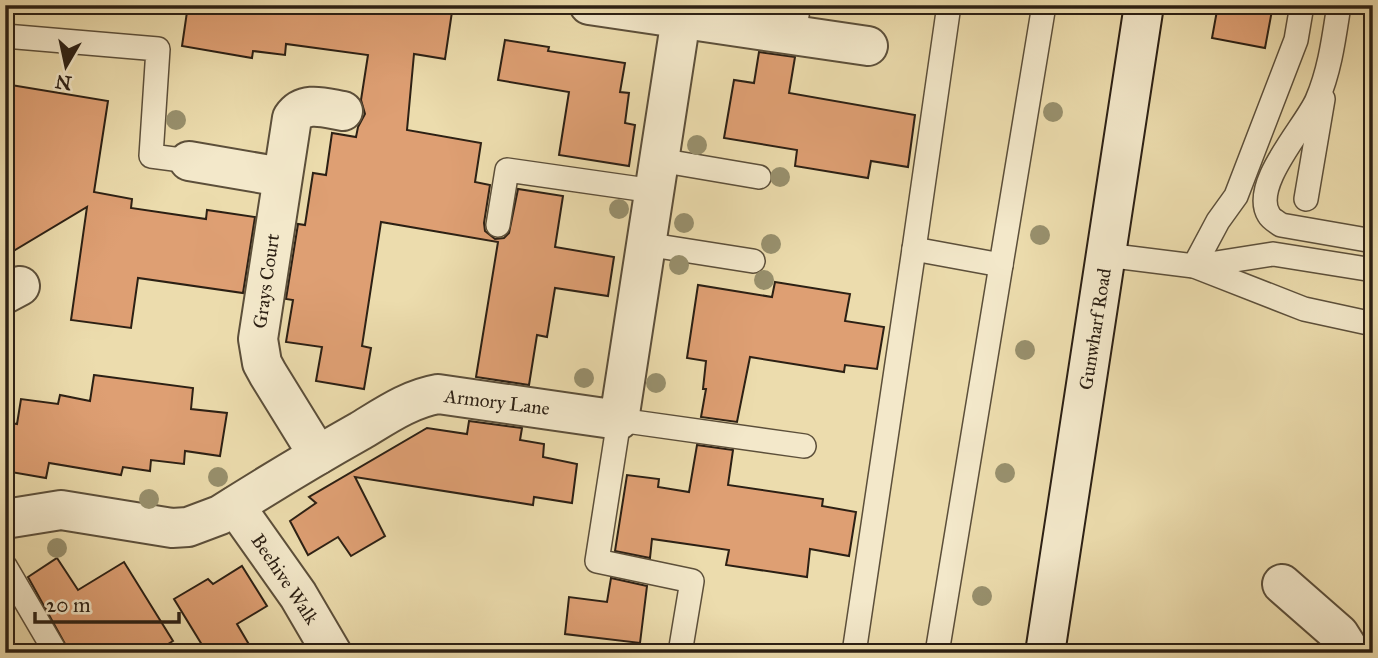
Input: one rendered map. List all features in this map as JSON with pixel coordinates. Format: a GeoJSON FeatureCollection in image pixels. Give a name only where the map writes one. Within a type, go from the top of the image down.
{"type":"FeatureCollection","features":[{"type":"Feature","properties":{"kind":"street"},"geometry":{"type":"LineString","coordinates":[[589,5],[681,18],[796,20],[868,46]]}},
{"type":"Feature","properties":{"kind":"street","name":"Gunwharf Road"},"geometry":{"type":"LineString","coordinates":[[1045,653],[1144,5]]}},
{"type":"Feature","properties":{"kind":"street"},"geometry":{"type":"LineString","coordinates":[[619,420],[681,18]]}},
{"type":"Feature","properties":{"kind":"street","name":"Grays Court"},"geometry":{"type":"LineString","coordinates":[[318,454],[262,363],[258,340],[290,125],[296,112],[310,106],[343,111]]}},
{"type":"Feature","properties":{"kind":"street"},"geometry":{"type":"LineString","coordinates":[[189,161],[282,177]]}},
{"type":"Feature","properties":{"kind":"street","name":"Armory Lane"},"geometry":{"type":"LineString","coordinates":[[5,519],[61,510],[172,528],[203,522],[235,506],[404,405],[438,394],[619,420]]}},
{"type":"Feature","properties":{"kind":"street","name":"Beehive Walk"},"geometry":{"type":"LineString","coordinates":[[235,506],[298,595],[332,653]]}},
{"type":"Feature","properties":{"kind":"street"},"geometry":{"type":"LineString","coordinates":[[1282,584],[1333,629],[1351,653]]}},
{"type":"Feature","properties":{"kind":"lane"},"geometry":{"type":"LineString","coordinates":[[854,653],[949,5]]}},
{"type":"Feature","properties":{"kind":"lane"},"geometry":{"type":"LineString","coordinates":[[937,653],[1044,5]]}},
{"type":"Feature","properties":{"kind":"lane"},"geometry":{"type":"LineString","coordinates":[[1194,266],[1218,221],[1236,196],[1296,40],[1302,5]]}},
{"type":"Feature","properties":{"kind":"lane"},"geometry":{"type":"LineString","coordinates":[[1306,199],[1339,5]]}},
{"type":"Feature","properties":{"kind":"lane"},"geometry":{"type":"LineString","coordinates":[[5,36],[158,49],[151,156],[189,161]]}},
{"type":"Feature","properties":{"kind":"lane"},"geometry":{"type":"LineString","coordinates":[[1329,68],[1317,102],[1286,147],[1268,187],[1265,204],[1269,217],[1281,225],[1373,241]]}},
{"type":"Feature","properties":{"kind":"lane"},"geometry":{"type":"LineString","coordinates":[[498,225],[507,170],[759,177]]}},
{"type":"Feature","properties":{"kind":"lane"},"geometry":{"type":"LineString","coordinates":[[645,244],[754,261]]}},
{"type":"Feature","properties":{"kind":"lane"},"geometry":{"type":"LineString","coordinates":[[914,249],[1001,265]]}},
{"type":"Feature","properties":{"kind":"lane"},"geometry":{"type":"LineString","coordinates":[[1194,266],[1273,254],[1373,270]]}},
{"type":"Feature","properties":{"kind":"lane"},"geometry":{"type":"LineString","coordinates":[[1106,255],[1194,266],[1304,309],[1373,324]]}},
{"type":"Feature","properties":{"kind":"lane"},"geometry":{"type":"LineString","coordinates":[[680,653],[692,581],[597,561],[619,420],[804,446]]}},
{"type":"Feature","properties":{"kind":"lane"},"geometry":{"type":"LineString","coordinates":[[5,566],[56,653]]}},
{"type":"Feature","properties":{"kind":"building"},"geometry":{"type":"Polygon","coordinates":[[[188,5],[453,5],[445,59],[414,54],[407,130],[481,143],[475,182],[490,185],[484,223],[485,231],[495,239],[504,238],[509,233],[518,189],[563,196],[555,247],[614,257],[608,296],[555,288],[547,337],[537,335],[529,385],[476,377],[498,242],[381,222],[362,346],[371,348],[364,389],[316,381],[322,347],[286,342],[293,300],[286,299],[298,224],[305,225],[313,173],[326,175],[332,133],[356,137],[365,114],[361,100],[368,55],[286,44],[285,55],[253,51],[252,58],[182,46],[188,5]]]}},
{"type":"Feature","properties":{"kind":"building"},"geometry":{"type":"Polygon","coordinates":[[[1218,5],[1273,5],[1265,48],[1212,38],[1218,5]]]}},
{"type":"Feature","properties":{"kind":"building"},"geometry":{"type":"Polygon","coordinates":[[[505,40],[549,47],[548,51],[625,63],[620,92],[629,93],[625,123],[635,125],[629,166],[559,155],[569,92],[498,80],[505,40]]]}},
{"type":"Feature","properties":{"kind":"building"},"geometry":{"type":"Polygon","coordinates":[[[759,52],[795,57],[789,93],[915,115],[908,167],[871,161],[868,178],[795,166],[797,150],[724,138],[734,80],[754,83],[759,52]]]}},
{"type":"Feature","properties":{"kind":"building"},"geometry":{"type":"Polygon","coordinates":[[[5,84],[108,101],[94,192],[132,199],[131,208],[206,219],[207,210],[255,217],[243,293],[138,278],[131,328],[71,320],[87,207],[5,256],[5,84]]]}},
{"type":"Feature","properties":{"kind":"building"},"geometry":{"type":"Polygon","coordinates":[[[775,282],[850,294],[845,321],[884,327],[877,369],[845,365],[844,372],[750,357],[737,422],[701,417],[706,389],[703,389],[706,361],[687,358],[698,285],[772,297],[775,282]]]}},
{"type":"Feature","properties":{"kind":"building"},"geometry":{"type":"Polygon","coordinates":[[[94,375],[193,388],[191,409],[227,413],[220,456],[185,451],[184,464],[151,460],[150,471],[123,467],[121,475],[49,463],[46,478],[5,471],[5,422],[17,424],[21,399],[58,404],[60,395],[90,401],[94,375]]]}},
{"type":"Feature","properties":{"kind":"building"},"geometry":{"type":"Polygon","coordinates":[[[469,421],[522,428],[520,440],[544,444],[543,457],[577,464],[572,503],[534,497],[533,505],[355,477],[385,536],[351,556],[338,537],[308,555],[290,521],[316,503],[309,497],[427,428],[467,434],[469,421]]]}},
{"type":"Feature","properties":{"kind":"building"},"geometry":{"type":"Polygon","coordinates":[[[697,445],[733,450],[728,485],[823,499],[822,506],[856,512],[849,556],[810,549],[807,577],[726,565],[729,550],[652,539],[650,558],[615,551],[627,475],[659,479],[658,487],[689,492],[697,445]]]}},
{"type":"Feature","properties":{"kind":"building"},"geometry":{"type":"Polygon","coordinates":[[[57,558],[78,590],[124,562],[173,641],[153,653],[70,653],[28,577],[57,558]]]}},
{"type":"Feature","properties":{"kind":"building"},"geometry":{"type":"Polygon","coordinates":[[[242,566],[267,606],[237,624],[254,653],[207,653],[174,599],[208,579],[213,584],[242,566]]]}},
{"type":"Feature","properties":{"kind":"building"},"geometry":{"type":"Polygon","coordinates":[[[611,578],[647,586],[640,643],[565,634],[569,597],[607,602],[611,578]]]}}]}
